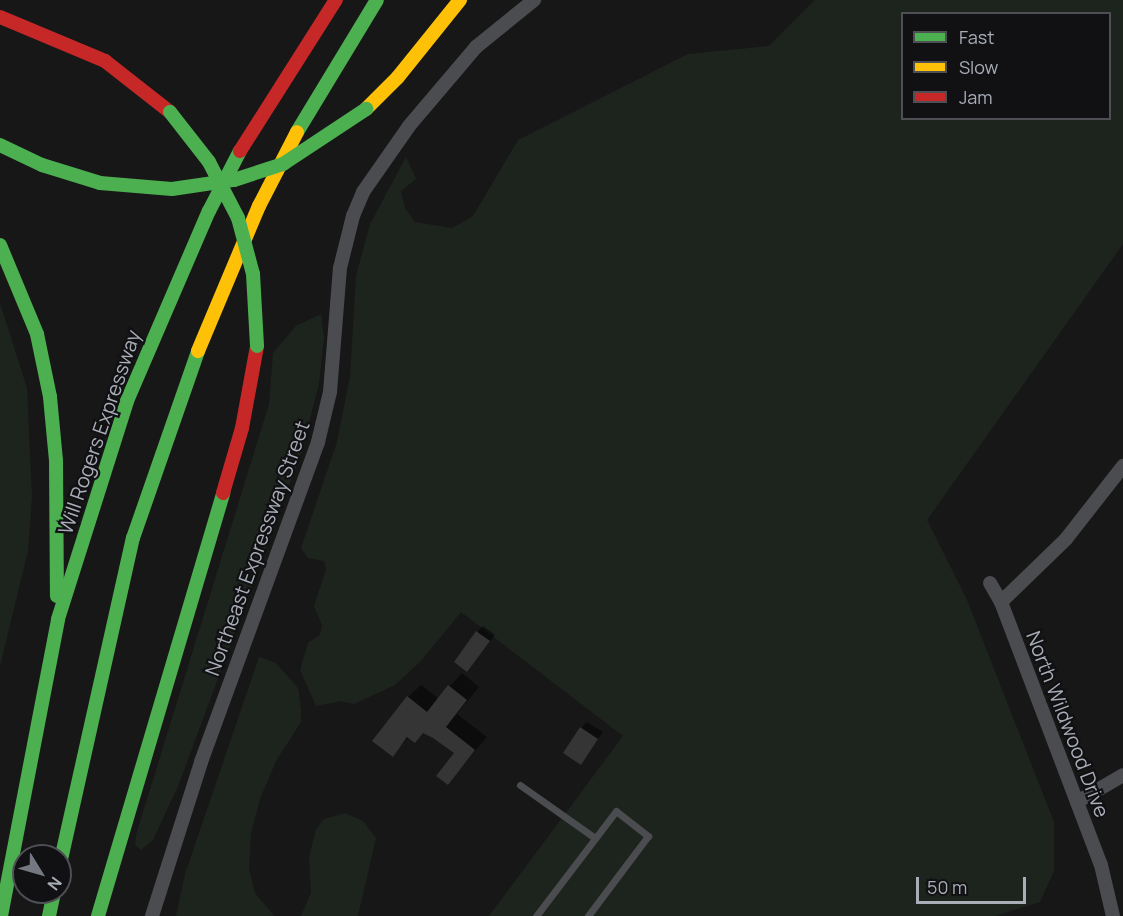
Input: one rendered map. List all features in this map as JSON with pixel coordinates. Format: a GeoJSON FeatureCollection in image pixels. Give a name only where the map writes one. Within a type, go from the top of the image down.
{"type":"FeatureCollection","features":[{"type":"Feature","properties":{"kind":"highway","name":"Will Rogers Expressway"},"geometry":{"type":"LineString","coordinates":[[1,916],[58,620],[115,433],[176,281],[241,150],[336,0]]}},
{"type":"Feature","properties":{"kind":"highway"},"geometry":{"type":"LineString","coordinates":[[64,844],[133,538],[177,400],[259,206],[302,123],[377,0]]}},
{"type":"Feature","properties":{"kind":"highway"},"geometry":{"type":"LineString","coordinates":[[0,145],[79,178],[120,186],[172,189],[234,180],[283,164],[309,150],[366,109],[432,37],[460,0]]}},
{"type":"Feature","properties":{"kind":"highway"},"geometry":{"type":"LineString","coordinates":[[432,37],[479,0]]}},
{"type":"Feature","properties":{"kind":"highway"},"geometry":{"type":"LineString","coordinates":[[0,17],[105,61],[170,112],[209,162],[238,218],[253,274],[257,346],[242,428],[99,916]]}},
{"type":"Feature","properties":{"kind":"highway"},"geometry":{"type":"LineString","coordinates":[[0,245],[37,334],[50,397],[56,460],[58,620]]}},
{"type":"Feature","properties":{"kind":"street","name":"Northeast Expressway Street"},"geometry":{"type":"LineString","coordinates":[[152,916],[201,762],[318,442],[330,392],[340,268],[353,216],[363,192],[409,126],[476,47],[534,0]]}},
{"type":"Feature","properties":{"kind":"street"},"geometry":{"type":"LineString","coordinates":[[1001,602],[1066,539],[1123,466]]}},
{"type":"Feature","properties":{"kind":"street","name":"North Wildwood Drive"},"geometry":{"type":"LineString","coordinates":[[990,583],[1001,602],[1101,865],[1113,916]]}},
{"type":"Feature","properties":{"kind":"street"},"geometry":{"type":"LineString","coordinates":[[1077,802],[1123,775]]}},
{"type":"Feature","properties":{"kind":"lane"},"geometry":{"type":"LineString","coordinates":[[520,785],[595,838]]}},
{"type":"Feature","properties":{"kind":"lane"},"geometry":{"type":"LineString","coordinates":[[536,916],[616,811],[648,836],[588,916]]}},
{"type":"Feature","properties":{"kind":"shaded area"},"geometry":{"type":"Polygon","coordinates":[[[815,0],[1123,0],[1123,244],[927,520],[967,600],[1054,822],[1054,871],[1040,902],[995,916],[489,916],[623,736],[461,612],[421,661],[395,685],[354,704],[341,701],[316,706],[300,670],[308,643],[320,635],[322,625],[314,606],[326,569],[324,561],[308,558],[301,548],[337,442],[350,377],[356,276],[370,224],[406,157],[416,179],[401,191],[405,208],[415,222],[452,228],[473,216],[518,140],[688,54],[769,46],[815,0]]]}},
{"type":"Feature","properties":{"kind":"shaded area"},"geometry":{"type":"Polygon","coordinates":[[[0,303],[27,388],[32,497],[28,551],[0,666],[0,303]]]}},
{"type":"Feature","properties":{"kind":"shaded area"},"geometry":{"type":"Polygon","coordinates":[[[321,314],[324,338],[319,384],[301,453],[179,784],[153,840],[141,850],[135,845],[136,835],[269,404],[273,353],[296,326],[321,314]]]}},
{"type":"Feature","properties":{"kind":"shaded area"},"geometry":{"type":"Polygon","coordinates":[[[259,657],[276,663],[298,688],[301,709],[301,722],[276,761],[260,799],[251,834],[249,868],[255,893],[274,916],[176,916],[185,874],[259,657]]]}},
{"type":"Feature","properties":{"kind":"shaded area"},"geometry":{"type":"Polygon","coordinates":[[[345,813],[363,821],[376,838],[358,916],[301,916],[311,893],[309,857],[316,829],[324,819],[345,813]]]}},
{"type":"Feature","properties":{"kind":"building"},"geometry":{"type":"Polygon","coordinates":[[[476,631],[490,641],[467,672],[454,662],[476,631]]]}},
{"type":"Feature","properties":{"kind":"building"},"geometry":{"type":"Polygon","coordinates":[[[448,685],[467,700],[446,727],[475,750],[448,785],[436,776],[454,753],[433,738],[423,733],[415,743],[407,737],[393,757],[372,741],[407,696],[427,712],[448,685]]]}},
{"type":"Feature","properties":{"kind":"building"},"geometry":{"type":"Polygon","coordinates":[[[580,727],[598,739],[581,765],[563,753],[580,727]]]}},
{"type":"Feature","properties":{"kind":"traffic: fast"},"geometry":{"type":"LineString","coordinates":[[297,132],[377,0]]}},
{"type":"Feature","properties":{"kind":"traffic: fast"},"geometry":{"type":"LineString","coordinates":[[172,189],[234,180],[283,164],[366,109]]}},
{"type":"Feature","properties":{"kind":"traffic: fast"},"geometry":{"type":"LineString","coordinates":[[170,112],[209,162],[238,218],[253,274],[257,346]]}},
{"type":"Feature","properties":{"kind":"traffic: fast"},"geometry":{"type":"LineString","coordinates":[[0,145],[42,165],[100,183],[172,189]]}},
{"type":"Feature","properties":{"kind":"traffic: fast"},"geometry":{"type":"LineString","coordinates":[[1,916],[58,619],[127,401],[209,211],[240,151]]}},
{"type":"Feature","properties":{"kind":"traffic: fast"},"geometry":{"type":"LineString","coordinates":[[0,245],[37,334],[50,397],[56,460],[57,596]]}},
{"type":"Feature","properties":{"kind":"traffic: fast"},"geometry":{"type":"LineString","coordinates":[[64,844],[133,538],[198,351]]}},
{"type":"Feature","properties":{"kind":"traffic: fast"},"geometry":{"type":"LineString","coordinates":[[98,916],[223,493]]}},
{"type":"Feature","properties":{"kind":"traffic: fast"},"geometry":{"type":"LineString","coordinates":[[49,916],[52,904]]}},
{"type":"Feature","properties":{"kind":"traffic: slow"},"geometry":{"type":"LineString","coordinates":[[366,109],[398,77],[460,0]]}},
{"type":"Feature","properties":{"kind":"traffic: slow"},"geometry":{"type":"LineString","coordinates":[[198,351],[259,206],[297,132]]}},
{"type":"Feature","properties":{"kind":"traffic: jam"},"geometry":{"type":"LineString","coordinates":[[240,151],[336,0]]}},
{"type":"Feature","properties":{"kind":"traffic: jam"},"geometry":{"type":"LineString","coordinates":[[0,17],[105,61],[170,112]]}},
{"type":"Feature","properties":{"kind":"traffic: jam"},"geometry":{"type":"LineString","coordinates":[[223,493],[242,428],[257,346]]}}]}
